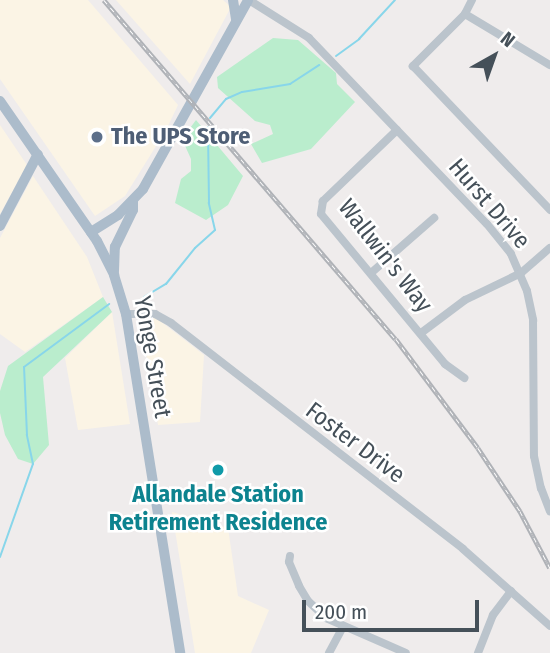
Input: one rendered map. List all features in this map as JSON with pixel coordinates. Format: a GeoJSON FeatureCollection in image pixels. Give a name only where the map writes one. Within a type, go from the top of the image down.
{"type":"FeatureCollection","features":[{"type":"Feature","properties":{"kind":"main road"},"geometry":{"type":"LineString","coordinates":[[233,0],[236,20]]}},
{"type":"Feature","properties":{"kind":"main road"},"geometry":{"type":"LineString","coordinates":[[91,232],[133,201],[152,173],[248,0]]}},
{"type":"Feature","properties":{"kind":"main road","name":"Yonge Street"},"geometry":{"type":"LineString","coordinates":[[0,101],[91,232],[114,275],[126,314],[180,653]]}},
{"type":"Feature","properties":{"kind":"main road"},"geometry":{"type":"LineString","coordinates":[[0,226],[38,154]]}},
{"type":"Feature","properties":{"kind":"main road"},"geometry":{"type":"LineString","coordinates":[[114,275],[115,247],[133,209],[133,201]]}},
{"type":"Feature","properties":{"kind":"street","name":"Hurst Drive"},"geometry":{"type":"LineString","coordinates":[[248,0],[309,38],[494,232],[521,273],[529,299],[535,340],[534,456],[541,488],[550,511]]}},
{"type":"Feature","properties":{"kind":"street"},"geometry":{"type":"LineString","coordinates":[[472,0],[465,14],[413,66],[550,210]]}},
{"type":"Feature","properties":{"kind":"street"},"geometry":{"type":"LineString","coordinates":[[465,14],[550,65]]}},
{"type":"Feature","properties":{"kind":"street","name":"Wallwin's Way"},"geometry":{"type":"LineString","coordinates":[[397,130],[320,206],[323,218],[445,364],[464,378]]}},
{"type":"Feature","properties":{"kind":"street"},"geometry":{"type":"LineString","coordinates":[[371,273],[434,218]]}},
{"type":"Feature","properties":{"kind":"street"},"geometry":{"type":"LineString","coordinates":[[421,334],[465,300],[521,273],[550,248]]}},
{"type":"Feature","properties":{"kind":"street","name":"Foster Drive"},"geometry":{"type":"LineString","coordinates":[[126,314],[155,314],[171,323],[463,549],[550,626]]}},
{"type":"Feature","properties":{"kind":"street"},"geometry":{"type":"LineString","coordinates":[[290,556],[289,562],[308,601],[326,618],[406,653]]}},
{"type":"Feature","properties":{"kind":"street"},"geometry":{"type":"LineString","coordinates":[[478,653],[493,615],[511,591]]}},
{"type":"Feature","properties":{"kind":"street"},"geometry":{"type":"LineString","coordinates":[[329,653],[343,626]]}},
{"type":"Feature","properties":{"kind":"shaded area"},"geometry":{"type":"Polygon","coordinates":[[[0,0],[88,0],[178,105],[166,130],[125,196],[95,216],[0,79],[0,0]]]}},
{"type":"Feature","properties":{"kind":"shaded area"},"geometry":{"type":"Polygon","coordinates":[[[116,0],[223,0],[231,7],[190,84],[116,0]]]}},
{"type":"Feature","properties":{"kind":"shaded area"},"geometry":{"type":"Polygon","coordinates":[[[0,125],[27,165],[0,214],[0,125]]]}},
{"type":"Feature","properties":{"kind":"shaded area"},"geometry":{"type":"Polygon","coordinates":[[[33,176],[87,257],[103,297],[25,352],[0,334],[0,238],[33,176]]]}},
{"type":"Feature","properties":{"kind":"shaded area"},"geometry":{"type":"Polygon","coordinates":[[[112,312],[130,424],[78,430],[65,358],[112,312]]]}},
{"type":"Feature","properties":{"kind":"shaded area"},"geometry":{"type":"Polygon","coordinates":[[[140,317],[155,317],[204,355],[200,422],[158,425],[140,317]]]}},
{"type":"Feature","properties":{"kind":"shaded area"},"geometry":{"type":"Polygon","coordinates":[[[172,512],[228,528],[238,596],[269,610],[251,653],[195,653],[172,512]]]}},
{"type":"Feature","properties":{"kind":"green space"},"geometry":{"type":"Polygon","coordinates":[[[273,38],[298,40],[336,73],[337,84],[355,102],[311,149],[262,163],[251,144],[273,134],[270,125],[255,121],[218,88],[217,77],[273,38]]]}},
{"type":"Feature","properties":{"kind":"green space"},"geometry":{"type":"Polygon","coordinates":[[[196,120],[243,176],[228,205],[206,220],[175,203],[181,179],[191,171],[191,159],[182,139],[196,120]]]}},
{"type":"Feature","properties":{"kind":"green space"},"geometry":{"type":"Polygon","coordinates":[[[103,297],[112,312],[43,377],[49,445],[33,464],[18,459],[5,435],[0,413],[0,391],[8,366],[103,297]]]}},
{"type":"Feature","properties":{"kind":"waterway"},"geometry":{"type":"LineString","coordinates":[[336,56],[359,39],[395,0]]}},
{"type":"Feature","properties":{"kind":"waterway"},"geometry":{"type":"LineString","coordinates":[[210,118],[226,99],[242,92],[290,84],[319,65]]}},
{"type":"Feature","properties":{"kind":"waterway"},"geometry":{"type":"LineString","coordinates":[[144,297],[166,284],[195,248],[215,230],[209,203],[208,127]]}},
{"type":"Feature","properties":{"kind":"waterway"},"geometry":{"type":"LineString","coordinates":[[0,557],[33,464],[27,435],[24,367],[109,304]]}},
{"type":"Feature","properties":{"kind":"railway"},"geometry":{"type":"LineString","coordinates":[[104,0],[396,339],[478,448],[520,511],[550,568]]}},
{"type":"Feature","properties":{"kind":"place","name":"The UPS Store"},"geometry":{"type":"Point","coordinates":[97,137]}},
{"type":"Feature","properties":{"kind":"place","name":"Allandale Station Retirement Residence"},"geometry":{"type":"Point","coordinates":[218,470]}}]}
